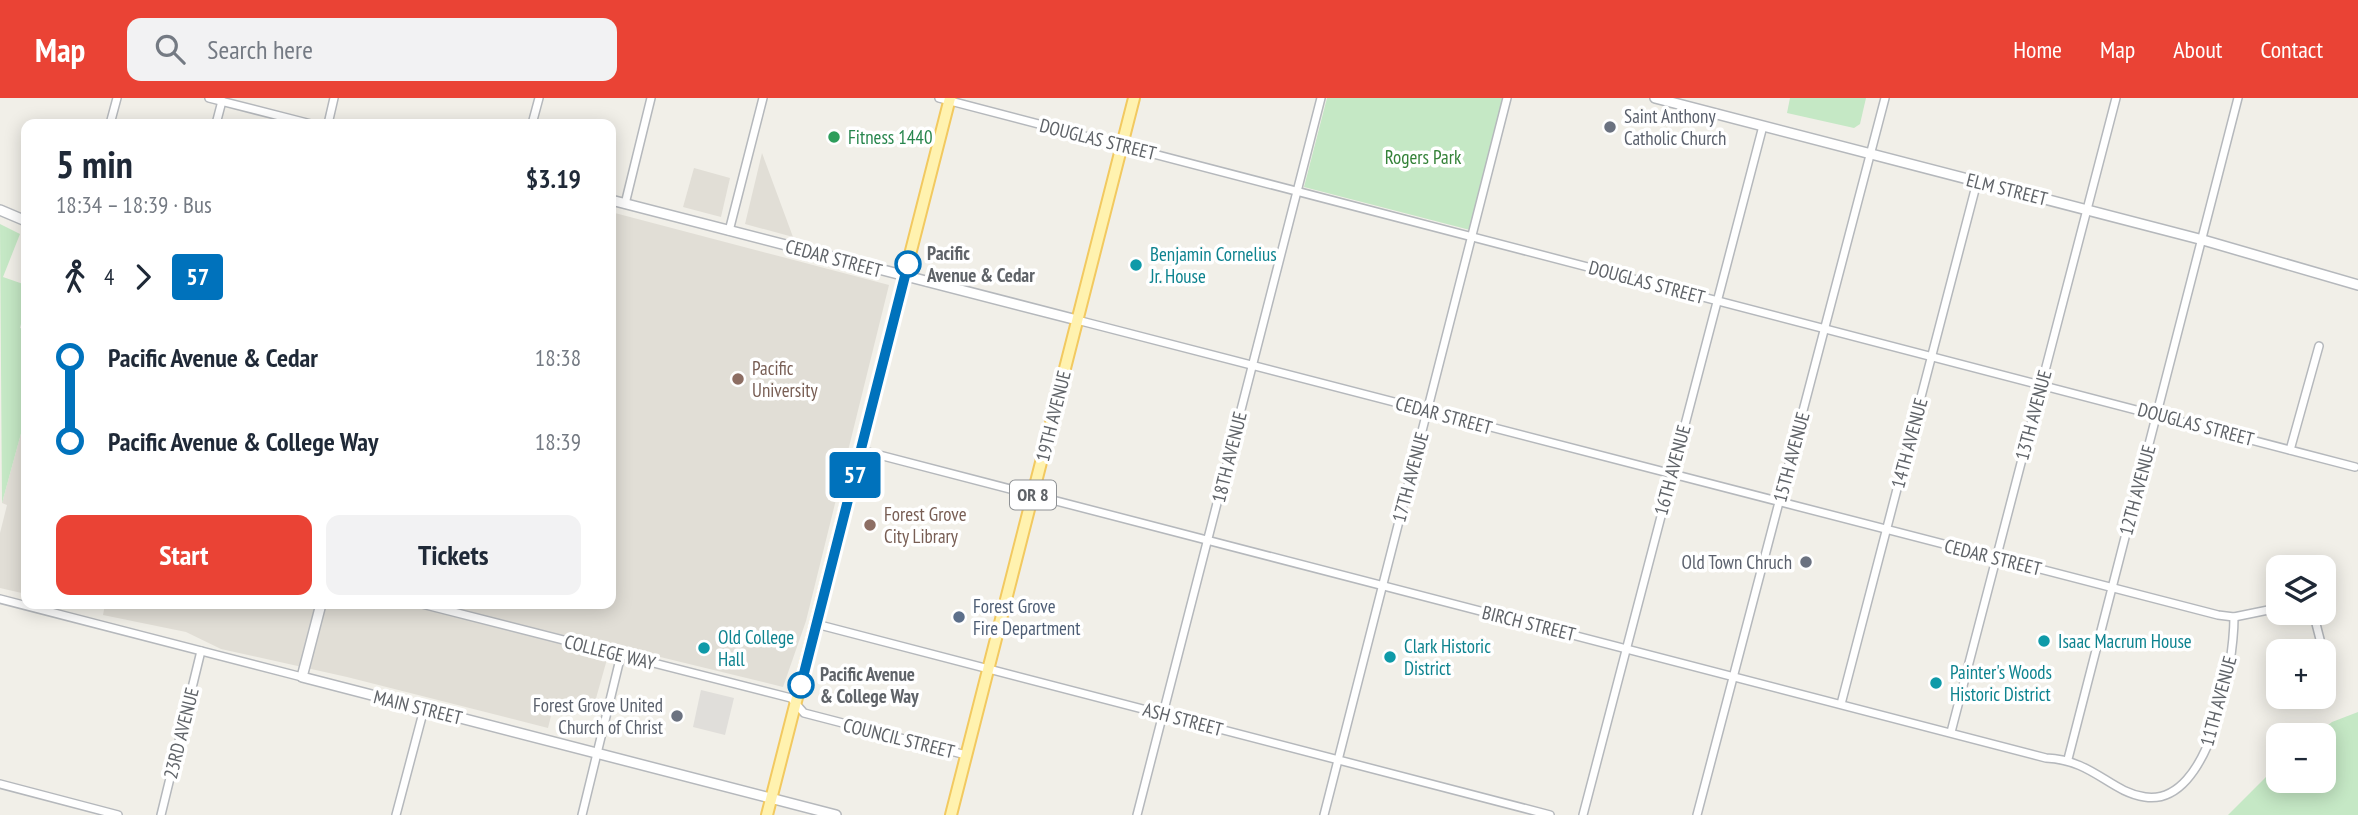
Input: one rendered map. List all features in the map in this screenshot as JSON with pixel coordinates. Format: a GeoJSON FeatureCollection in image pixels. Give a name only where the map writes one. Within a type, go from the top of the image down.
{"type":"FeatureCollection","features":[{"type":"Feature","properties":{"kind":"main road","name":"19TH AVENUE"},"geometry":{"type":"LineString","coordinates":[[951,815],[1134,98]]}},
{"type":"Feature","properties":{"kind":"main road"},"geometry":{"type":"LineString","coordinates":[[767,815],[905,276],[946,99]]}},
{"type":"Feature","properties":{"kind":"street"},"geometry":{"type":"LineString","coordinates":[[111,119],[117,98]]}},
{"type":"Feature","properties":{"kind":"street"},"geometry":{"type":"LineString","coordinates":[[209,98],[292,119]]}},
{"type":"Feature","properties":{"kind":"street"},"geometry":{"type":"LineString","coordinates":[[329,119],[334,98]]}},
{"type":"Feature","properties":{"kind":"street"},"geometry":{"type":"LineString","coordinates":[[533,119],[539,98]]}},
{"type":"Feature","properties":{"kind":"street"},"geometry":{"type":"LineString","coordinates":[[625,204],[652,98]]}},
{"type":"Feature","properties":{"kind":"street"},"geometry":{"type":"LineString","coordinates":[[729,231],[763,98]]}},
{"type":"Feature","properties":{"kind":"street","name":"18TH AVENUE"},"geometry":{"type":"LineString","coordinates":[[1137,815],[1321,98]]}},
{"type":"Feature","properties":{"kind":"street","name":"17TH AVENUE"},"geometry":{"type":"LineString","coordinates":[[1324,815],[1507,98]]}},
{"type":"Feature","properties":{"kind":"street","name":"ELM STREET"},"geometry":{"type":"LineString","coordinates":[[1655,98],[2203,240],[2358,285]]}},
{"type":"Feature","properties":{"kind":"street","name":"15TH AVENUE"},"geometry":{"type":"LineString","coordinates":[[1697,815],[1885,98]]}},
{"type":"Feature","properties":{"kind":"street","name":"13TH AVENUE"},"geometry":{"type":"LineString","coordinates":[[1951,733],[2116,98]]}},
{"type":"Feature","properties":{"kind":"street","name":"12TH AVENUE"},"geometry":{"type":"LineString","coordinates":[[2068,759],[2238,98]]}},
{"type":"Feature","properties":{"kind":"street","name":"DOUGLAS STREET"},"geometry":{"type":"LineString","coordinates":[[946,99],[2157,413],[2355,467]]}},
{"type":"Feature","properties":{"kind":"street"},"geometry":{"type":"LineString","coordinates":[[217,119],[222,101]]}},
{"type":"Feature","properties":{"kind":"street","name":"16TH AVENUE"},"geometry":{"type":"LineString","coordinates":[[1583,815],[1763,125]]}},
{"type":"Feature","properties":{"kind":"street","name":"14TH AVENUE"},"geometry":{"type":"LineString","coordinates":[[1841,704],[1977,182]]}},
{"type":"Feature","properties":{"kind":"street","name":"CEDAR STREET"},"geometry":{"type":"LineString","coordinates":[[616,201],[1995,558],[2234,617],[2266,610]]}},
{"type":"Feature","properties":{"kind":"street"},"geometry":{"type":"LineString","coordinates":[[0,210],[21,219]]}},
{"type":"Feature","properties":{"kind":"street"},"geometry":{"type":"LineString","coordinates":[[2290,450],[2319,346]]}},
{"type":"Feature","properties":{"kind":"street","name":"BIRCH STREET"},"geometry":{"type":"LineString","coordinates":[[860,450],[2046,758],[2068,759],[2144,797],[2170,794],[2186,779]]}},
{"type":"Feature","properties":{"kind":"street","name":"MAIN STREET"},"geometry":{"type":"LineString","coordinates":[[0,599],[21,604]]}},
{"type":"Feature","properties":{"kind":"street","name":"MAIN STREET"},"geometry":{"type":"LineString","coordinates":[[39,609],[836,815]]}},
{"type":"Feature","properties":{"kind":"street"},"geometry":{"type":"LineString","coordinates":[[302,677],[320,609]]}},
{"type":"Feature","properties":{"kind":"street","name":"COLLEGE WAY"},"geometry":{"type":"LineString","coordinates":[[442,609],[791,698],[796,704]]}},
{"type":"Feature","properties":{"kind":"street","name":"11TH AVENUE"},"geometry":{"type":"LineString","coordinates":[[2186,779],[2209,746],[2231,660],[2234,617]]}},
{"type":"Feature","properties":{"kind":"street","name":"ASH STREET"},"geometry":{"type":"LineString","coordinates":[[816,624],[1550,815]]}},
{"type":"Feature","properties":{"kind":"street","name":"23RD AVENUE"},"geometry":{"type":"LineString","coordinates":[[161,815],[201,651]]}},
{"type":"Feature","properties":{"kind":"street"},"geometry":{"type":"LineString","coordinates":[[582,815],[621,654]]}},
{"type":"Feature","properties":{"kind":"street","name":"COUNCIL STREET"},"geometry":{"type":"LineString","coordinates":[[796,704],[804,713],[966,755]]}},
{"type":"Feature","properties":{"kind":"street"},"geometry":{"type":"LineString","coordinates":[[396,815],[425,709]]}},
{"type":"Feature","properties":{"kind":"street"},"geometry":{"type":"LineString","coordinates":[[0,784],[118,815]]}},
{"type":"Feature","properties":{"kind":"shaded area"},"geometry":{"type":"Polygon","coordinates":[[[762,153],[793,237],[745,224],[762,153]]]}},
{"type":"Feature","properties":{"kind":"shaded area"},"geometry":{"type":"Polygon","coordinates":[[[694,168],[730,178],[721,217],[683,207],[694,168]]]}},
{"type":"Feature","properties":{"kind":"shaded area","name":"Pacific University"},"geometry":{"type":"Polygon","coordinates":[[[616,213],[889,285],[806,621],[783,687],[611,645],[593,709],[555,700],[548,728],[347,677],[221,649],[186,632],[103,615],[104,609],[616,609],[616,213]]]}},
{"type":"Feature","properties":{"kind":"shaded area"},"geometry":{"type":"Polygon","coordinates":[[[21,433],[21,593],[0,588],[0,533],[7,505],[2,503],[21,433]]]}},
{"type":"Feature","properties":{"kind":"shaded area"},"geometry":{"type":"Polygon","coordinates":[[[701,690],[734,698],[725,735],[693,727],[701,690]]]}},
{"type":"Feature","properties":{"kind":"green space","name":"Rogers Park"},"geometry":{"type":"Polygon","coordinates":[[[1327,98],[1504,98],[1470,230],[1304,187],[1327,98]]]}},
{"type":"Feature","properties":{"kind":"green space"},"geometry":{"type":"Polygon","coordinates":[[[1790,98],[1866,98],[1860,124],[1854,128],[1787,113],[1790,98]]]}},
{"type":"Feature","properties":{"kind":"green space"},"geometry":{"type":"Polygon","coordinates":[[[0,224],[20,234],[3,277],[21,283],[21,433],[2,503],[0,224]]]}},
{"type":"Feature","properties":{"kind":"green space"},"geometry":{"type":"Polygon","coordinates":[[[2358,712],[2358,815],[2228,815],[2266,777],[2266,793],[2336,793],[2336,723],[2332,722],[2358,712]]]}},
{"type":"Feature","properties":{"kind":"bus line","name":"57"},"geometry":{"type":"LineString","coordinates":[[801,685],[908,264]]}},
{"type":"Feature","properties":{"kind":"place","name":"Saint Anthony Catholic Church"},"geometry":{"type":"Point","coordinates":[1610,127]}},
{"type":"Feature","properties":{"kind":"place","name":"Fitness 1440"},"geometry":{"type":"Point","coordinates":[834,137]}},
{"type":"Feature","properties":{"kind":"place","name":"Pacific Avenue & Cedar"},"geometry":{"type":"Point","coordinates":[908,264]}},
{"type":"Feature","properties":{"kind":"place","name":"Benjamin Cornelius Jr. House"},"geometry":{"type":"Point","coordinates":[1136,265]}},
{"type":"Feature","properties":{"kind":"place","name":"Pacific University"},"geometry":{"type":"Point","coordinates":[738,379]}},
{"type":"Feature","properties":{"kind":"place","name":"Forest Grove City Library"},"geometry":{"type":"Point","coordinates":[870,525]}},
{"type":"Feature","properties":{"kind":"place","name":"Old Town Chruch"},"geometry":{"type":"Point","coordinates":[1806,562]}},
{"type":"Feature","properties":{"kind":"place","name":"Forest Grove Fire Department"},"geometry":{"type":"Point","coordinates":[959,617]}},
{"type":"Feature","properties":{"kind":"place","name":"Isaac Macrum House"},"geometry":{"type":"Point","coordinates":[2044,641]}},
{"type":"Feature","properties":{"kind":"place","name":"Old College Hall"},"geometry":{"type":"Point","coordinates":[704,648]}},
{"type":"Feature","properties":{"kind":"place","name":"Clark Historic District"},"geometry":{"type":"Point","coordinates":[1390,657]}},
{"type":"Feature","properties":{"kind":"place","name":"Painter's Woods Historic District"},"geometry":{"type":"Point","coordinates":[1936,683]}},
{"type":"Feature","properties":{"kind":"place","name":"Pacific Avenue & College Way"},"geometry":{"type":"Point","coordinates":[801,685]}},
{"type":"Feature","properties":{"kind":"place","name":"Forest Grove United Church of Christ"},"geometry":{"type":"Point","coordinates":[677,716]}}]}
